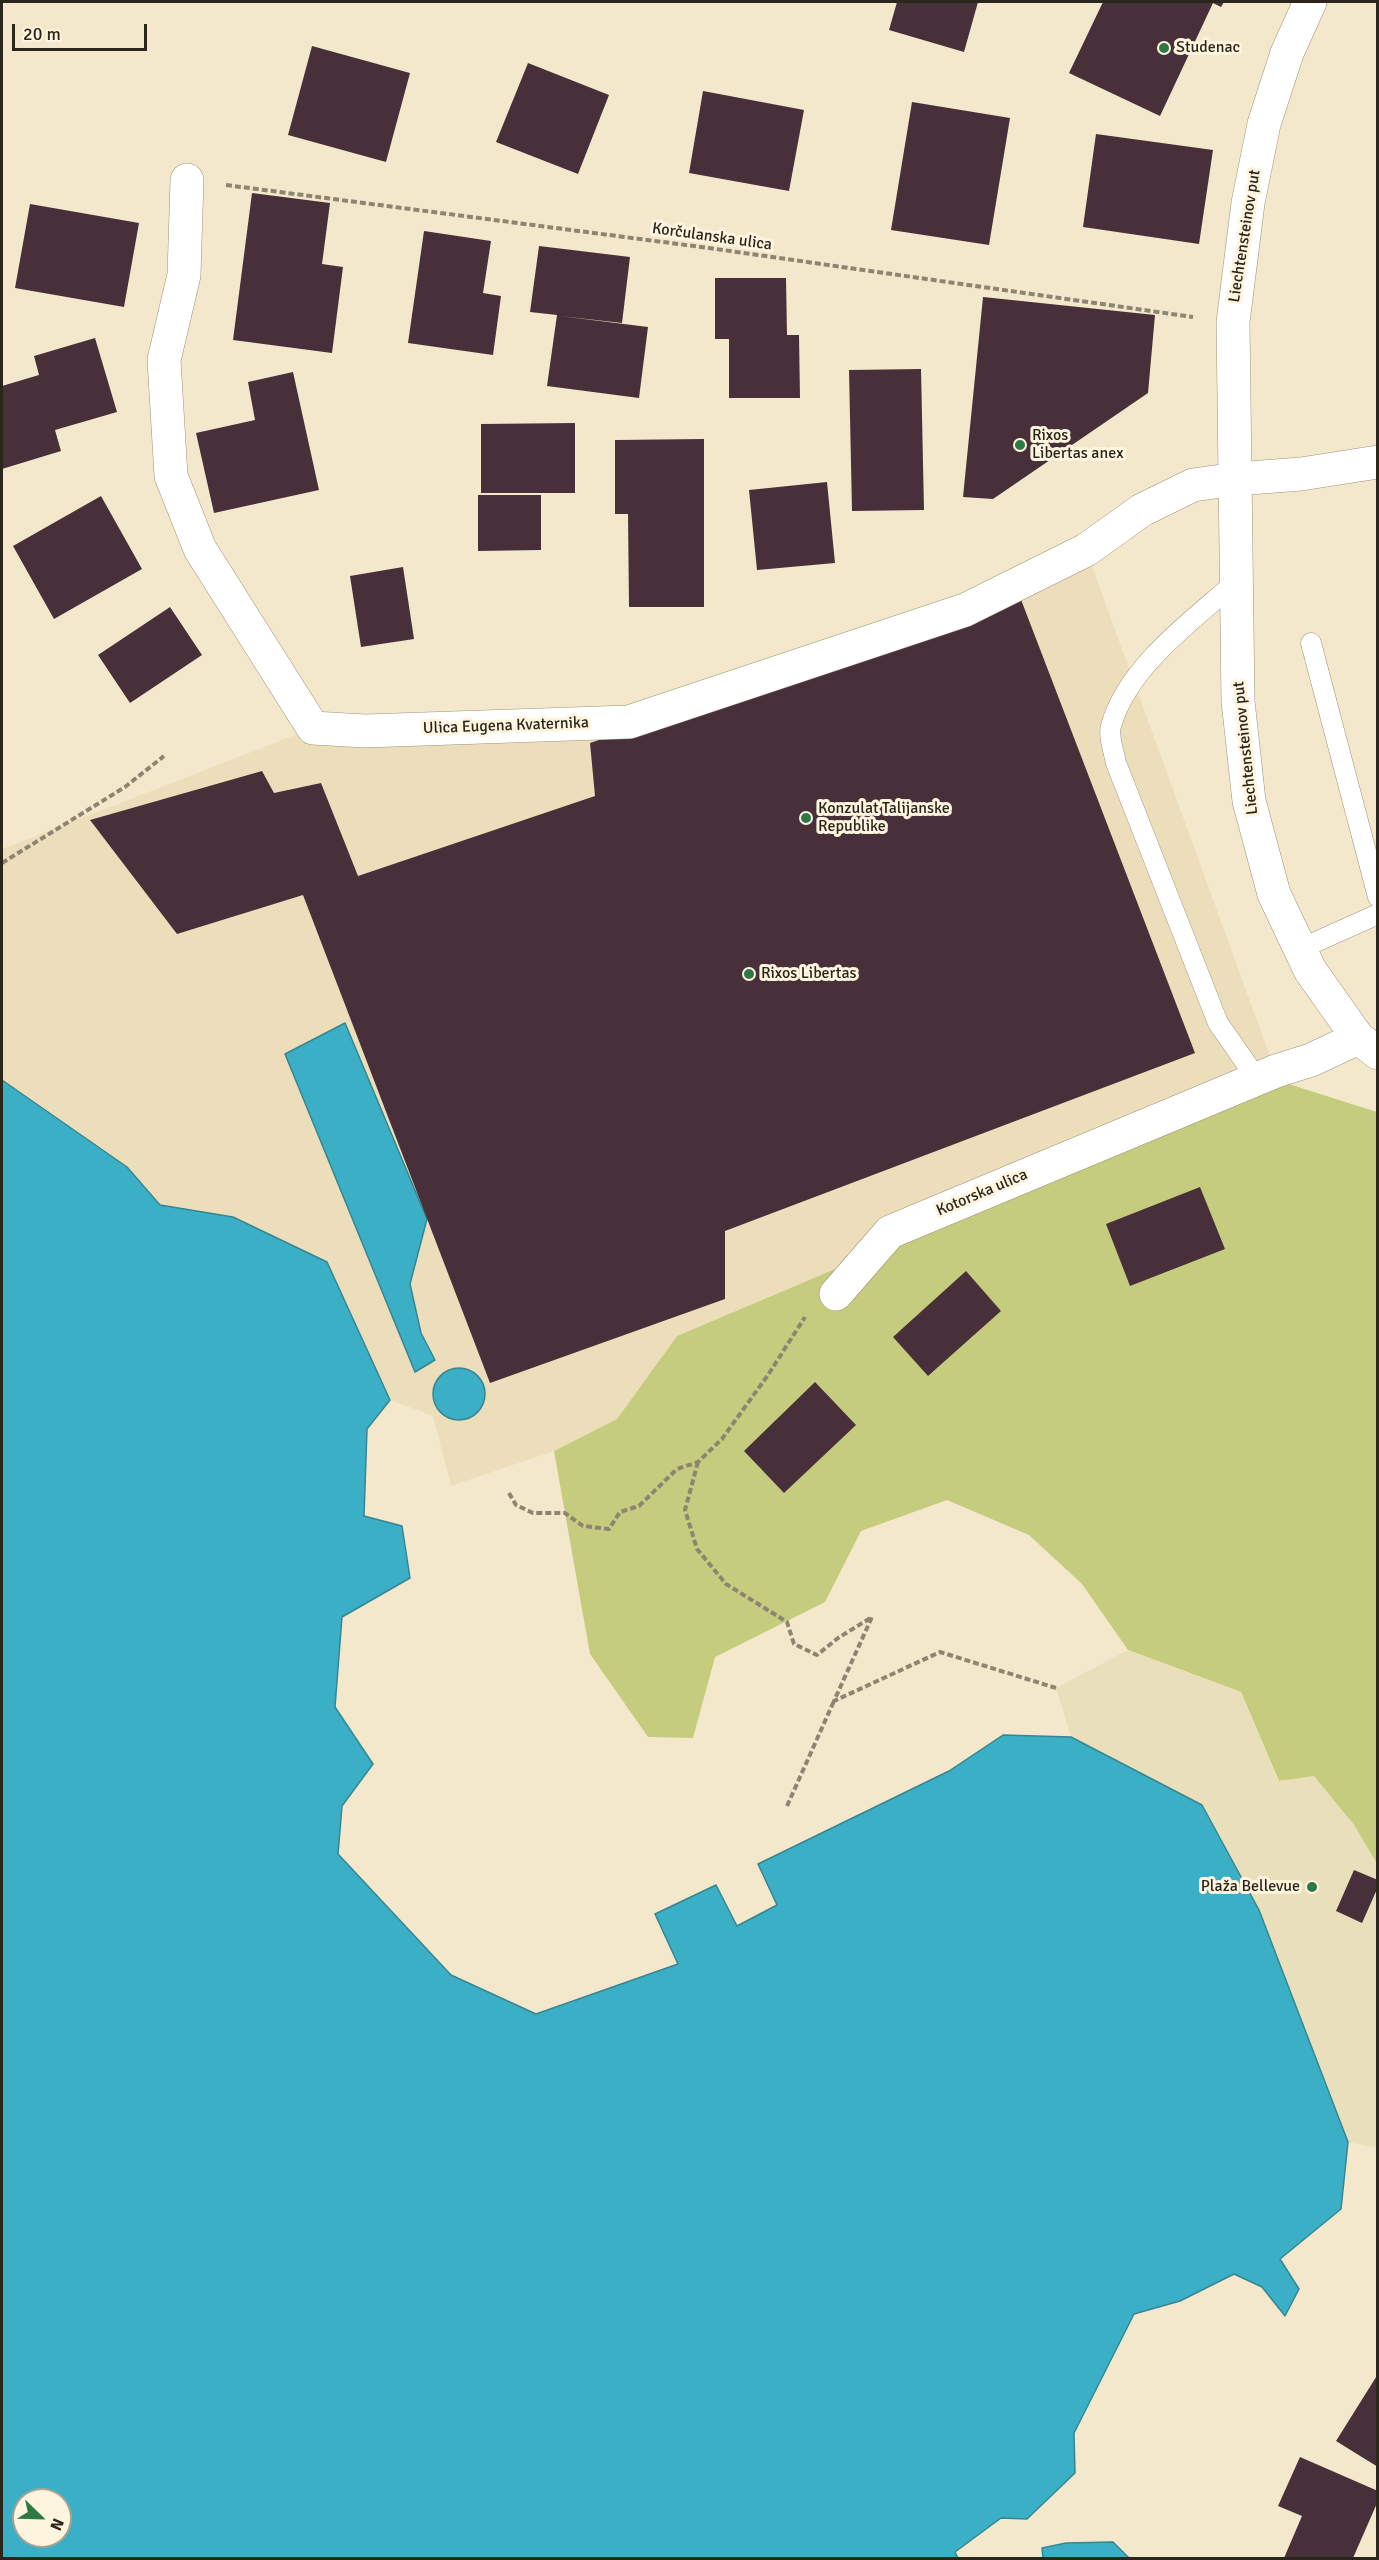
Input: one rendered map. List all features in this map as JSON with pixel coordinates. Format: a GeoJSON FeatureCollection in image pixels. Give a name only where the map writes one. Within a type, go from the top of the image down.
{"type":"FeatureCollection","features":[{"type":"Feature","properties":{"kind":"street","name":"Liechtensteinov put"},"geometry":{"type":"LineString","coordinates":[[1310,2],[1287,53],[1264,123],[1248,203],[1233,322],[1238,701],[1249,801],[1274,894],[1310,970],[1368,1046]]}},
{"type":"Feature","properties":{"kind":"street","name":"Ulica Eugena Kvaternika"},"geometry":{"type":"LineString","coordinates":[[187,180],[184,275],[165,360],[171,476],[200,549],[313,728],[365,731],[629,722],[965,610],[1086,550],[1142,510],[1193,485],[1236,479]]}},
{"type":"Feature","properties":{"kind":"street"},"geometry":{"type":"LineString","coordinates":[[1236,479],[1301,474],[1375,455]]}},
{"type":"Feature","properties":{"kind":"street","name":"Kotorska ulica"},"geometry":{"type":"LineString","coordinates":[[836,1294],[890,1232],[1257,1079],[1311,1060],[1368,1046]]}},
{"type":"Feature","properties":{"kind":"lane"},"geometry":{"type":"LineString","coordinates":[[1238,581],[1156,654],[1124,694],[1110,728],[1116,763],[1218,1023],[1257,1079]]}},
{"type":"Feature","properties":{"kind":"lane"},"geometry":{"type":"LineString","coordinates":[[1311,643],[1377,897]]}},
{"type":"Feature","properties":{"kind":"lane"},"geometry":{"type":"LineString","coordinates":[[1300,949],[1377,914]]}},
{"type":"Feature","properties":{"kind":"path","name":"Korčulanska ulica"},"geometry":{"type":"LineString","coordinates":[[187,180],[709,248],[1233,322]]}},
{"type":"Feature","properties":{"kind":"path"},"geometry":{"type":"LineString","coordinates":[[2,863],[125,787],[164,756]]}},
{"type":"Feature","properties":{"kind":"path"},"geometry":{"type":"LineString","coordinates":[[509,1493],[516,1505],[533,1513],[565,1513],[583,1526],[609,1530],[620,1512],[639,1506],[676,1469],[698,1462],[722,1439],[768,1375],[819,1296],[836,1294]]}},
{"type":"Feature","properties":{"kind":"path"},"geometry":{"type":"LineString","coordinates":[[698,1462],[686,1510],[698,1548],[726,1584],[787,1622],[794,1644],[818,1655],[838,1638],[872,1617],[788,1806]]}},
{"type":"Feature","properties":{"kind":"path"},"geometry":{"type":"LineString","coordinates":[[834,1701],[940,1652],[1056,1688]]}},
{"type":"Feature","properties":{"kind":"shaded area"},"geometry":{"type":"Polygon","coordinates":[[[1086,550],[1279,1081],[677,1336],[617,1419],[554,1451],[451,1486],[433,1416],[390,1400],[327,1262],[233,1217],[160,1205],[127,1167],[2,1080],[2,849],[313,728],[629,722],[1086,550]]]}},
{"type":"Feature","properties":{"kind":"green space"},"geometry":{"type":"Polygon","coordinates":[[[1279,1081],[1377,1112],[1377,1864],[1354,1825],[1314,1777],[1279,1781],[1241,1692],[1128,1650],[1082,1584],[1029,1535],[947,1500],[861,1531],[825,1602],[715,1657],[693,1738],[648,1737],[590,1654],[554,1451],[617,1419],[677,1336],[1279,1081]]]}},
{"type":"Feature","properties":{"kind":"sand","name":"Plaža Bellevue"},"geometry":{"type":"Polygon","coordinates":[[[1128,1650],[1241,1692],[1278,1781],[1314,1776],[1354,1825],[1377,1864],[1377,2148],[1348,2142],[1259,1910],[1202,1805],[1071,1737],[1056,1688],[1128,1650]]]}},
{"type":"Feature","properties":{"kind":"water"},"geometry":{"type":"Polygon","coordinates":[[[345,1023],[427,1219],[410,1284],[421,1333],[435,1360],[415,1372],[285,1054],[345,1023]]]}},
{"type":"Feature","properties":{"kind":"water"},"geometry":{"type":"Polygon","coordinates":[[[2,1080],[127,1167],[160,1205],[233,1217],[327,1262],[390,1400],[367,1429],[364,1516],[402,1526],[410,1578],[342,1617],[335,1707],[373,1764],[342,1806],[338,1854],[451,1975],[536,2014],[678,1964],[655,1914],[716,1885],[737,1926],[777,1905],[758,1864],[949,1771],[1003,1735],[1071,1737],[1202,1805],[1259,1910],[1348,2142],[1341,2209],[1280,2259],[1299,2289],[1285,2316],[1262,2287],[1234,2274],[1180,2301],[1134,2314],[1074,2433],[1075,2473],[1027,2519],[1001,2518],[955,2552],[958,2558],[2,2558],[2,1080]]]}},
{"type":"Feature","properties":{"kind":"water"},"geometry":{"type":"Polygon","coordinates":[[[459,1368],[473,1372],[481,1380],[485,1394],[481,1408],[473,1416],[459,1420],[445,1416],[437,1408],[433,1394],[437,1380],[445,1372],[459,1368]]]}},
{"type":"Feature","properties":{"kind":"water"},"geometry":{"type":"Polygon","coordinates":[[[1113,2542],[1129,2558],[1043,2558],[1042,2548],[1066,2543],[1113,2542]]]}},
{"type":"Feature","properties":{"kind":"building"},"geometry":{"type":"Polygon","coordinates":[[[897,2],[978,2],[964,52],[889,30],[897,2]]]}},
{"type":"Feature","properties":{"kind":"building"},"geometry":{"type":"Polygon","coordinates":[[[1103,2],[1224,2],[1221,7],[1213,3],[1160,116],[1069,73],[1103,2]]]}},
{"type":"Feature","properties":{"kind":"building"},"geometry":{"type":"Polygon","coordinates":[[[312,46],[410,73],[386,162],[288,135],[312,46]]]}},
{"type":"Feature","properties":{"kind":"building"},"geometry":{"type":"Polygon","coordinates":[[[528,63],[609,95],[578,174],[496,142],[528,63]]]}},
{"type":"Feature","properties":{"kind":"building"},"geometry":{"type":"Polygon","coordinates":[[[703,91],[804,110],[789,191],[689,173],[703,91]]]}},
{"type":"Feature","properties":{"kind":"building"},"geometry":{"type":"Polygon","coordinates":[[[912,102],[1010,118],[989,245],[891,230],[912,102]]]}},
{"type":"Feature","properties":{"kind":"building"},"geometry":{"type":"Polygon","coordinates":[[[1096,134],[1213,150],[1199,244],[1083,227],[1096,134]]]}},
{"type":"Feature","properties":{"kind":"building"},"geometry":{"type":"Polygon","coordinates":[[[252,193],[330,203],[322,264],[343,267],[332,353],[233,340],[252,193]]]}},
{"type":"Feature","properties":{"kind":"building"},"geometry":{"type":"Polygon","coordinates":[[[30,204],[139,223],[124,307],[15,288],[30,204]]]}},
{"type":"Feature","properties":{"kind":"building"},"geometry":{"type":"Polygon","coordinates":[[[424,231],[491,241],[483,293],[501,296],[493,355],[408,343],[424,231]]]}},
{"type":"Feature","properties":{"kind":"building"},"geometry":{"type":"Polygon","coordinates":[[[539,246],[630,257],[622,323],[560,316],[648,327],[639,398],[547,386],[557,315],[530,312],[539,246]]]}},
{"type":"Feature","properties":{"kind":"building"},"geometry":{"type":"Polygon","coordinates":[[[715,278],[786,278],[787,335],[799,335],[800,398],[729,398],[729,339],[715,339],[715,278]]]}},
{"type":"Feature","properties":{"kind":"building","name":"Rixos Libertas anex"},"geometry":{"type":"Polygon","coordinates":[[[983,297],[1155,315],[1148,393],[993,499],[963,497],[983,297]]]}},
{"type":"Feature","properties":{"kind":"building"},"geometry":{"type":"Polygon","coordinates":[[[95,338],[117,412],[55,430],[61,451],[2,469],[2,386],[39,375],[34,356],[95,338]]]}},
{"type":"Feature","properties":{"kind":"building"},"geometry":{"type":"Polygon","coordinates":[[[921,369],[924,510],[852,511],[849,370],[921,369]]]}},
{"type":"Feature","properties":{"kind":"building"},"geometry":{"type":"Polygon","coordinates":[[[293,372],[319,490],[214,513],[196,433],[255,420],[248,382],[293,372]]]}},
{"type":"Feature","properties":{"kind":"building"},"geometry":{"type":"Polygon","coordinates":[[[575,423],[575,493],[481,493],[481,424],[575,423]]]}},
{"type":"Feature","properties":{"kind":"building"},"geometry":{"type":"Polygon","coordinates":[[[704,439],[704,607],[629,607],[628,514],[615,514],[615,440],[704,439]]]}},
{"type":"Feature","properties":{"kind":"building"},"geometry":{"type":"Polygon","coordinates":[[[827,482],[835,563],[757,570],[749,490],[827,482]]]}},
{"type":"Feature","properties":{"kind":"building"},"geometry":{"type":"Polygon","coordinates":[[[478,495],[541,495],[541,550],[478,551],[478,495]]]}},
{"type":"Feature","properties":{"kind":"building"},"geometry":{"type":"Polygon","coordinates":[[[101,496],[142,569],[54,619],[13,546],[101,496]]]}},
{"type":"Feature","properties":{"kind":"building"},"geometry":{"type":"Polygon","coordinates":[[[403,567],[414,639],[361,647],[350,576],[403,567]]]}},
{"type":"Feature","properties":{"kind":"building","name":"Rixos Libertas"},"geometry":{"type":"Polygon","coordinates":[[[1020,597],[1195,1053],[725,1231],[725,1299],[490,1383],[303,895],[177,934],[90,820],[262,771],[274,793],[321,783],[358,876],[595,796],[590,743],[1020,597]]]}},
{"type":"Feature","properties":{"kind":"building"},"geometry":{"type":"Polygon","coordinates":[[[170,607],[202,655],[130,703],[98,655],[170,607]]]}},
{"type":"Feature","properties":{"kind":"building"},"geometry":{"type":"Polygon","coordinates":[[[1200,1187],[1225,1249],[1130,1286],[1106,1224],[1200,1187]]]}},
{"type":"Feature","properties":{"kind":"building"},"geometry":{"type":"Polygon","coordinates":[[[966,1271],[1001,1311],[928,1376],[893,1337],[966,1271]]]}},
{"type":"Feature","properties":{"kind":"building"},"geometry":{"type":"Polygon","coordinates":[[[815,1382],[856,1425],[784,1493],[744,1451],[815,1382]]]}},
{"type":"Feature","properties":{"kind":"building"},"geometry":{"type":"Polygon","coordinates":[[[1354,1870],[1378,1880],[1378,1887],[1362,1923],[1336,1911],[1354,1870]]]}},
{"type":"Feature","properties":{"kind":"building"},"geometry":{"type":"Polygon","coordinates":[[[1378,2374],[1378,2467],[1336,2441],[1378,2374]]]}},
{"type":"Feature","properties":{"kind":"building"},"geometry":{"type":"Polygon","coordinates":[[[1300,2457],[1378,2491],[1378,2501],[1353,2558],[1284,2558],[1302,2516],[1278,2506],[1300,2457]]]}},
{"type":"Feature","properties":{"kind":"place","name":"Studenac"},"geometry":{"type":"Point","coordinates":[1164,48]}},
{"type":"Feature","properties":{"kind":"place","name":"Rixos Libertas anex"},"geometry":{"type":"Point","coordinates":[1020,445]}},
{"type":"Feature","properties":{"kind":"place","name":"Konzulat Talijanske Republike"},"geometry":{"type":"Point","coordinates":[806,818]}},
{"type":"Feature","properties":{"kind":"place","name":"Rixos Libertas"},"geometry":{"type":"Point","coordinates":[749,974]}},
{"type":"Feature","properties":{"kind":"place","name":"Plaža Bellevue"},"geometry":{"type":"Point","coordinates":[1312,1887]}}]}
